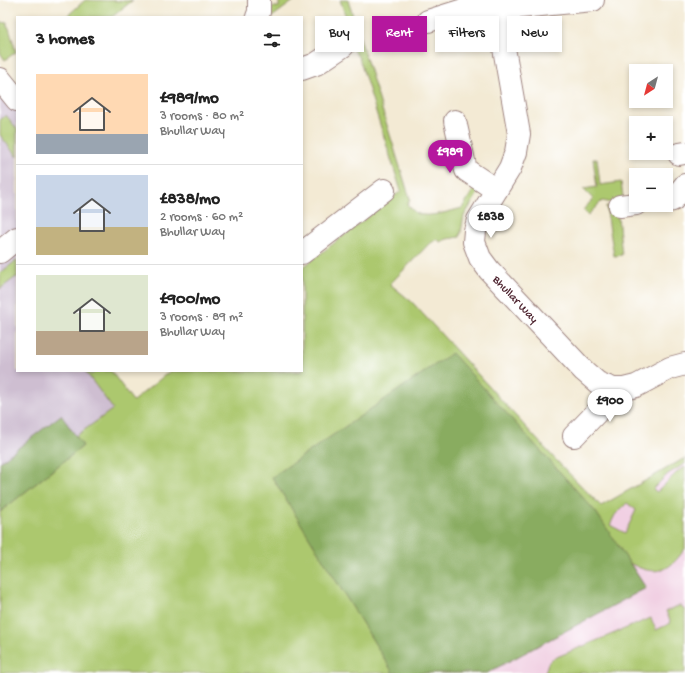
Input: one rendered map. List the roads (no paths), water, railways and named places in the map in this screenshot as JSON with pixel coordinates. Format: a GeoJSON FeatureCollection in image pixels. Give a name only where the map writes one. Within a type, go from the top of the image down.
{"type":"FeatureCollection","features":[{"type":"Feature","properties":{"kind":"street"},"geometry":{"type":"LineString","coordinates":[[257,16],[259,0]]}},
{"type":"Feature","properties":{"kind":"street"},"geometry":{"type":"LineString","coordinates":[[428,21],[450,7],[593,0]]}},
{"type":"Feature","properties":{"kind":"street","name":"Bhullar Way"},"geometry":{"type":"LineString","coordinates":[[499,4],[501,31],[520,134],[516,152],[510,168],[478,220],[474,242],[480,258],[489,270],[584,371],[598,383],[610,388]]}},
{"type":"Feature","properties":{"kind":"street"},"geometry":{"type":"LineString","coordinates":[[303,69],[316,64],[334,52]]}},
{"type":"Feature","properties":{"kind":"street"},"geometry":{"type":"LineString","coordinates":[[0,79],[16,99]]}},
{"type":"Feature","properties":{"kind":"street"},"geometry":{"type":"LineString","coordinates":[[455,121],[466,170],[496,190]]}},
{"type":"Feature","properties":{"kind":"street"},"geometry":{"type":"LineString","coordinates":[[673,200],[685,185]]}},
{"type":"Feature","properties":{"kind":"street"},"geometry":{"type":"LineString","coordinates":[[303,252],[384,190]]}},
{"type":"Feature","properties":{"kind":"street"},"geometry":{"type":"LineString","coordinates":[[0,252],[16,239]]}},
{"type":"Feature","properties":{"kind":"street"},"geometry":{"type":"LineString","coordinates":[[574,436],[602,407],[610,388],[624,389],[636,386],[670,368],[685,364]]}}]}
